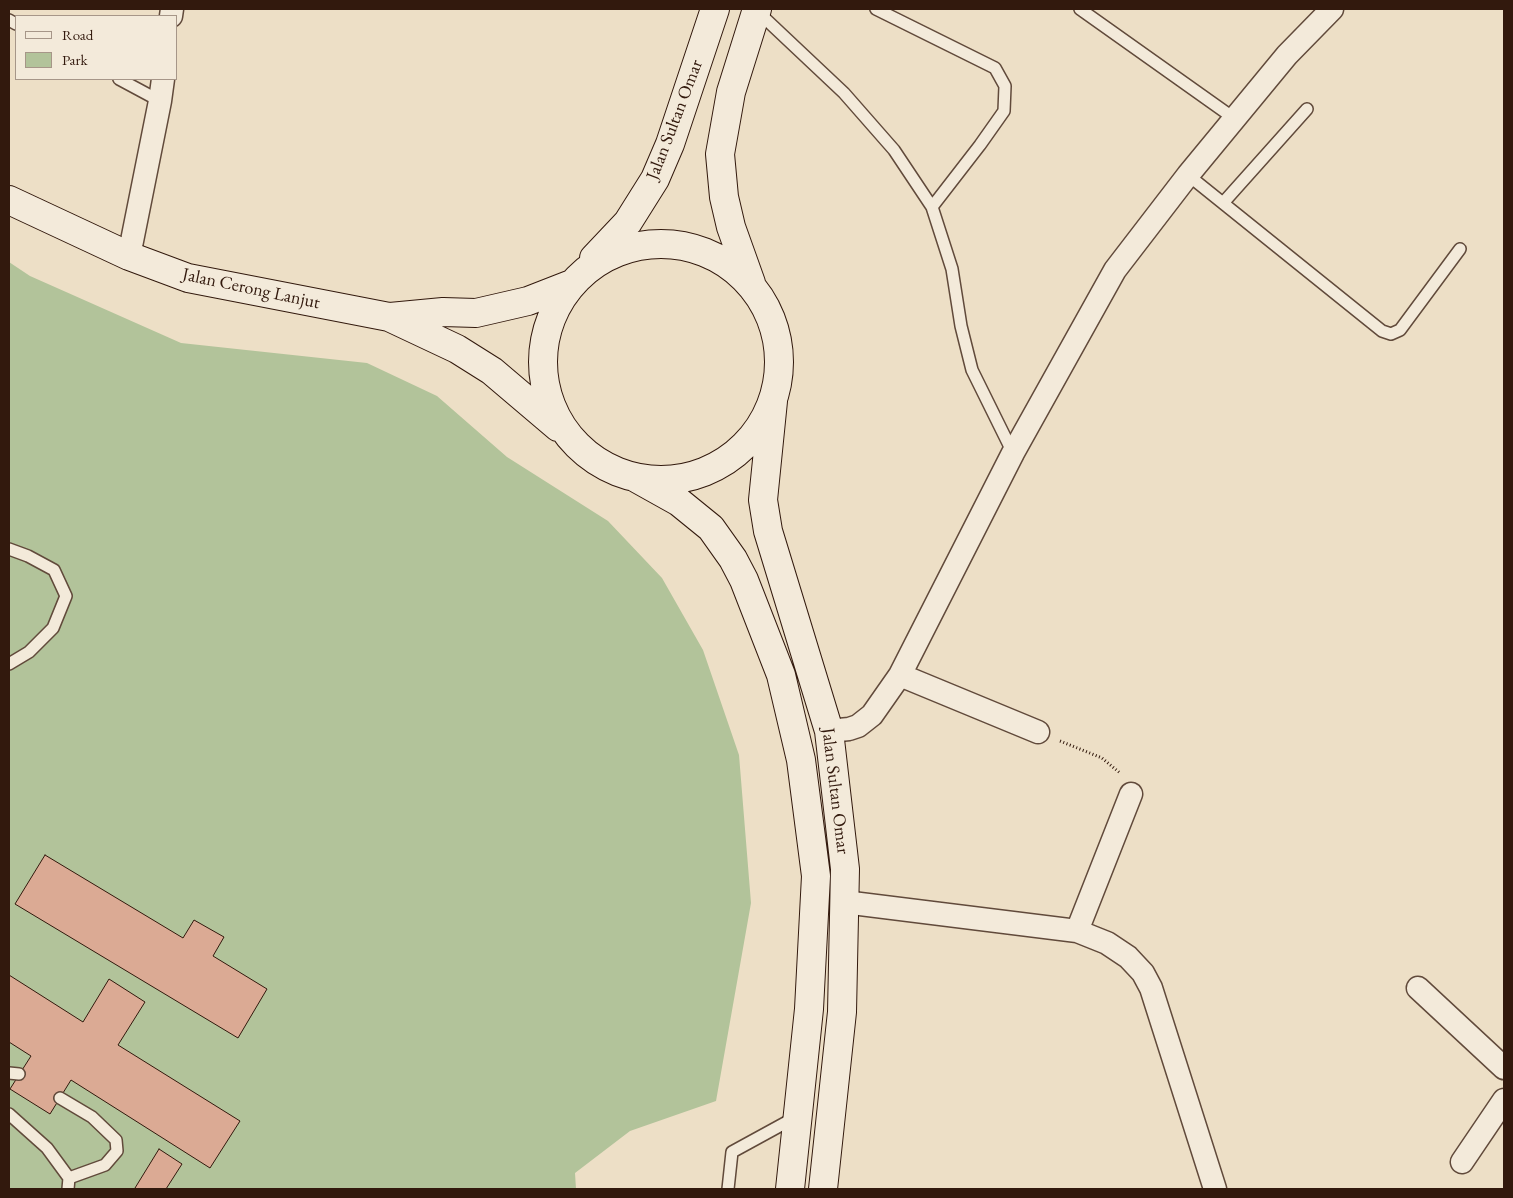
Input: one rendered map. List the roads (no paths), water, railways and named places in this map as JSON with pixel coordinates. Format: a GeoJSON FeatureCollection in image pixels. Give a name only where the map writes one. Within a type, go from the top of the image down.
{"type":"FeatureCollection","features":[{"type":"Feature","properties":{"kind":"main road","name":"Jalan Sultan Omar"},"geometry":{"type":"LineString","coordinates":[[576,277],[628,222],[655,180],[670,144],[715,9]]}},
{"type":"Feature","properties":{"kind":"main road"},"geometry":{"type":"LineString","coordinates":[[576,277],[548,320],[541,360],[548,400],[568,436],[587,455],[610,469],[636,478],[664,480],[693,476],[719,466],[742,449],[760,427],[772,401],[778,378],[779,354],[775,329],[766,307],[752,286],[731,227],[724,197],[720,154],[731,92],[756,9]]}},
{"type":"Feature","properties":{"kind":"main road","name":"Jalan Cerong Lanjut"},"geometry":{"type":"LineString","coordinates":[[9,200],[129,256],[188,278],[389,317],[456,349],[492,371],[568,436]]}},
{"type":"Feature","properties":{"kind":"main road","name":"Jalan Cerong Lanjut"},"geometry":{"type":"LineString","coordinates":[[389,317],[443,312],[476,313],[528,302],[576,277],[615,251],[652,243],[689,247],[724,262],[752,286]]}},
{"type":"Feature","properties":{"kind":"main road","name":"Jalan Sultan Omar"},"geometry":{"type":"LineString","coordinates":[[772,401],[763,500],[768,531],[829,731],[845,869],[842,1012],[823,1189]]}},
{"type":"Feature","properties":{"kind":"main road","name":"Jalan Sultan Omar"},"geometry":{"type":"LineString","coordinates":[[636,478],[680,502],[711,528],[733,559],[744,580],[781,675],[801,760],[816,876],[809,1009],[790,1189]]}},
{"type":"Feature","properties":{"kind":"street"},"geometry":{"type":"LineString","coordinates":[[829,731],[858,726],[872,715],[900,675],[1013,453],[1115,270],[1188,175],[1287,55],[1332,9]]}},
{"type":"Feature","properties":{"kind":"street"},"geometry":{"type":"LineString","coordinates":[[129,256],[163,80]]}},
{"type":"Feature","properties":{"kind":"street"},"geometry":{"type":"LineString","coordinates":[[900,675],[1038,732]]}},
{"type":"Feature","properties":{"kind":"street"},"geometry":{"type":"LineString","coordinates":[[1077,931],[1131,794]]}},
{"type":"Feature","properties":{"kind":"street"},"geometry":{"type":"LineString","coordinates":[[844,902],[1077,931],[1107,943],[1128,957],[1143,972],[1151,988],[1215,1189]]}},
{"type":"Feature","properties":{"kind":"street"},"geometry":{"type":"LineString","coordinates":[[1418,988],[1504,1068]]}},
{"type":"Feature","properties":{"kind":"street"},"geometry":{"type":"LineString","coordinates":[[1462,1162],[1504,1100]]}},
{"type":"Feature","properties":{"kind":"lane"},"geometry":{"type":"LineString","coordinates":[[756,9],[844,93],[894,150],[932,207],[952,269],[961,326],[972,370],[1013,453]]}},
{"type":"Feature","properties":{"kind":"lane"},"geometry":{"type":"LineString","coordinates":[[876,9],[995,68],[1005,86],[1004,111],[932,207]]}},
{"type":"Feature","properties":{"kind":"lane"},"geometry":{"type":"LineString","coordinates":[[1080,9],[1234,119]]}},
{"type":"Feature","properties":{"kind":"lane"},"geometry":{"type":"LineString","coordinates":[[120,80],[160,101]]}},
{"type":"Feature","properties":{"kind":"lane"},"geometry":{"type":"LineString","coordinates":[[1223,204],[1307,109]]}},
{"type":"Feature","properties":{"kind":"lane"},"geometry":{"type":"LineString","coordinates":[[1188,175],[1382,331],[1391,334],[1400,330],[1460,249]]}},
{"type":"Feature","properties":{"kind":"lane"},"geometry":{"type":"LineString","coordinates":[[9,549],[28,556],[54,570],[66,596],[53,628],[29,652],[9,664]]}},
{"type":"Feature","properties":{"kind":"lane"},"geometry":{"type":"LineString","coordinates":[[9,1114],[47,1148],[68,1184],[105,1165],[116,1151],[116,1140],[92,1117],[60,1098]]}},
{"type":"Feature","properties":{"kind":"lane"},"geometry":{"type":"LineString","coordinates":[[728,1189],[732,1152],[797,1116]]}}]}
